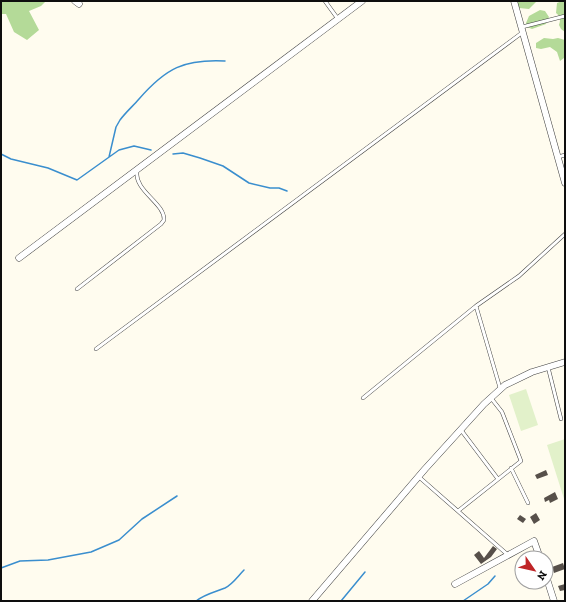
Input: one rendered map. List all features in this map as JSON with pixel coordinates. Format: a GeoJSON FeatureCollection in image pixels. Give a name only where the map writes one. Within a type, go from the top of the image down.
{"type":"FeatureCollection","features":[{"type":"Feature","properties":{"kind":"street"},"geometry":{"type":"LineString","coordinates":[[19,258],[362,1]]}},
{"type":"Feature","properties":{"kind":"street"},"geometry":{"type":"LineString","coordinates":[[514,1],[565,183]]}},
{"type":"Feature","properties":{"kind":"street"},"geometry":{"type":"LineString","coordinates":[[312,601],[418,476],[491,398],[500,390],[532,372],[565,362]]}},
{"type":"Feature","properties":{"kind":"street"},"geometry":{"type":"LineString","coordinates":[[517,550],[534,541],[537,550]]}},
{"type":"Feature","properties":{"kind":"street"},"geometry":{"type":"LineString","coordinates":[[455,584],[514,552]]}},
{"type":"Feature","properties":{"kind":"street"},"geometry":{"type":"LineString","coordinates":[[550,590],[554,601]]}},
{"type":"Feature","properties":{"kind":"lane"},"geometry":{"type":"LineString","coordinates":[[325,1],[338,19]]}},
{"type":"Feature","properties":{"kind":"lane"},"geometry":{"type":"LineString","coordinates":[[96,349],[523,29],[565,16]]}},
{"type":"Feature","properties":{"kind":"lane"},"geometry":{"type":"LineString","coordinates":[[558,157],[565,155]]}},
{"type":"Feature","properties":{"kind":"lane"},"geometry":{"type":"LineString","coordinates":[[77,289],[162,222],[164,218],[162,213],[138,180],[138,170]]}},
{"type":"Feature","properties":{"kind":"lane"},"geometry":{"type":"LineString","coordinates":[[363,398],[476,306],[519,276],[565,234]]}},
{"type":"Feature","properties":{"kind":"lane"},"geometry":{"type":"LineString","coordinates":[[476,306],[500,390]]}},
{"type":"Feature","properties":{"kind":"lane"},"geometry":{"type":"LineString","coordinates":[[548,367],[561,419]]}},
{"type":"Feature","properties":{"kind":"lane"},"geometry":{"type":"LineString","coordinates":[[458,511],[521,460],[502,412],[491,398]]}},
{"type":"Feature","properties":{"kind":"lane"},"geometry":{"type":"LineString","coordinates":[[461,430],[498,478]]}},
{"type":"Feature","properties":{"kind":"lane"},"geometry":{"type":"LineString","coordinates":[[511,468],[528,503]]}},
{"type":"Feature","properties":{"kind":"lane"},"geometry":{"type":"LineString","coordinates":[[418,476],[508,555]]}},
{"type":"Feature","properties":{"kind":"green space"},"geometry":{"type":"Polygon","coordinates":[[[1,1],[46,1],[41,6],[29,11],[39,30],[27,40],[14,32],[6,14],[1,14],[1,1]]]}},
{"type":"Feature","properties":{"kind":"green space"},"geometry":{"type":"Polygon","coordinates":[[[516,1],[537,1],[529,9],[519,8],[516,1]]]}},
{"type":"Feature","properties":{"kind":"green space"},"geometry":{"type":"Polygon","coordinates":[[[565,1],[565,32],[559,25],[560,18],[556,13],[557,3],[565,1]]]}},
{"type":"Feature","properties":{"kind":"green space"},"geometry":{"type":"Polygon","coordinates":[[[540,10],[545,11],[549,17],[546,24],[532,29],[527,27],[526,23],[529,16],[540,10]]]}},
{"type":"Feature","properties":{"kind":"green space"},"geometry":{"type":"Polygon","coordinates":[[[544,38],[558,38],[565,40],[564,58],[560,61],[557,52],[550,47],[541,49],[536,48],[536,43],[544,38]]]}},
{"type":"Feature","properties":{"kind":"green space"},"geometry":{"type":"Polygon","coordinates":[[[526,389],[538,425],[521,431],[509,395],[526,389]]]}},
{"type":"Feature","properties":{"kind":"green space"},"geometry":{"type":"Polygon","coordinates":[[[565,439],[565,502],[547,445],[565,439]]]}},
{"type":"Feature","properties":{"kind":"building"},"geometry":{"type":"Polygon","coordinates":[[[546,470],[548,475],[537,479],[535,475],[546,470]]]}},
{"type":"Feature","properties":{"kind":"building"},"geometry":{"type":"Polygon","coordinates":[[[555,492],[558,499],[550,503],[549,500],[545,502],[544,498],[555,492]]]}},
{"type":"Feature","properties":{"kind":"building"},"geometry":{"type":"Polygon","coordinates":[[[536,513],[540,520],[534,524],[530,517],[536,513]]]}},
{"type":"Feature","properties":{"kind":"building"},"geometry":{"type":"Polygon","coordinates":[[[520,515],[526,519],[523,523],[517,519],[520,515]]]}},
{"type":"Feature","properties":{"kind":"building"},"geometry":{"type":"Polygon","coordinates":[[[493,546],[497,549],[491,557],[481,564],[474,555],[479,551],[484,558],[493,546]]]}},
{"type":"Feature","properties":{"kind":"building"},"geometry":{"type":"Polygon","coordinates":[[[563,563],[565,569],[554,573],[554,566],[563,563]]]}},
{"type":"Feature","properties":{"kind":"building"},"geometry":{"type":"Polygon","coordinates":[[[565,584],[565,590],[560,591],[558,586],[565,584]]]}},
{"type":"Feature","properties":{"kind":"waterway"},"geometry":{"type":"LineString","coordinates":[[109,157],[116,127],[120,120],[158,80],[167,73],[187,64],[225,61]]}},
{"type":"Feature","properties":{"kind":"waterway"},"geometry":{"type":"LineString","coordinates":[[1,154],[11,159],[48,168],[77,180],[119,150],[134,146],[151,150]]}},
{"type":"Feature","properties":{"kind":"waterway"},"geometry":{"type":"LineString","coordinates":[[173,154],[183,153],[200,158],[223,166],[249,183],[270,188],[279,188],[287,191]]}},
{"type":"Feature","properties":{"kind":"waterway"},"geometry":{"type":"LineString","coordinates":[[1,568],[20,561],[48,560],[91,552],[119,540],[142,519],[177,496]]}},
{"type":"Feature","properties":{"kind":"waterway"},"geometry":{"type":"LineString","coordinates":[[196,601],[206,595],[225,588],[244,570]]}},
{"type":"Feature","properties":{"kind":"waterway"},"geometry":{"type":"LineString","coordinates":[[341,601],[365,572]]}},
{"type":"Feature","properties":{"kind":"waterway"},"geometry":{"type":"LineString","coordinates":[[463,601],[488,584],[495,576]]}}]}
